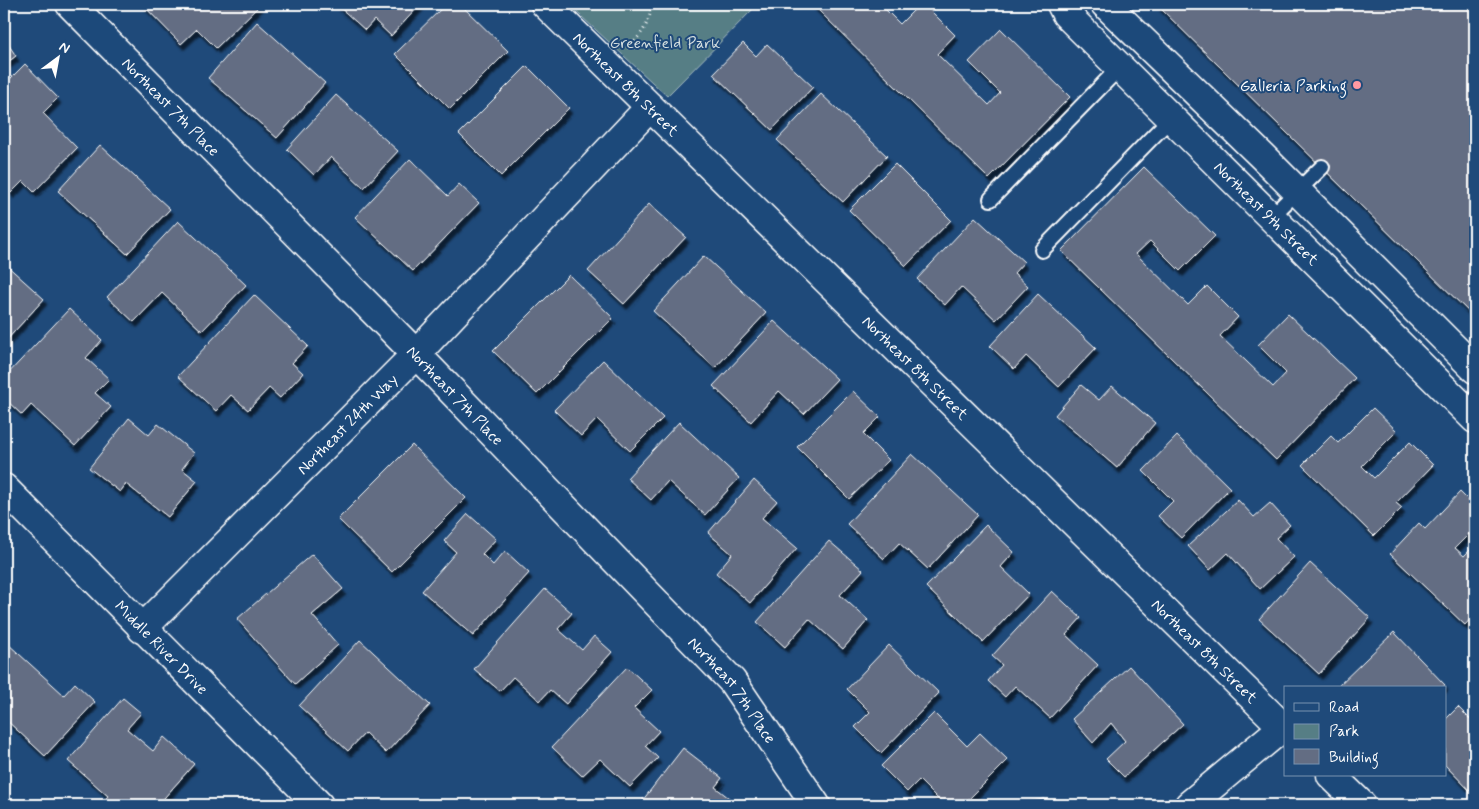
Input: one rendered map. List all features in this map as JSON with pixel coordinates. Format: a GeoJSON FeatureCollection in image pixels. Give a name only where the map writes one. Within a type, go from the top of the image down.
{"type":"FeatureCollection","features":[{"type":"Feature","properties":{"kind":"street","name":"Northeast 7th Place"},"geometry":{"type":"LineString","coordinates":[[70,4],[416,354],[732,681],[816,805]]}},
{"type":"Feature","properties":{"kind":"street","name":"Northeast 8th Street"},"geometry":{"type":"LineString","coordinates":[[545,4],[1284,728]]}},
{"type":"Feature","properties":{"kind":"street","name":"Northeast 9th Street"},"geometry":{"type":"LineString","coordinates":[[1061,4],[1066,14],[1475,419]]}},
{"type":"Feature","properties":{"kind":"street"},"geometry":{"type":"LineString","coordinates":[[1105,4],[1475,369]]}},
{"type":"Feature","properties":{"kind":"street","name":"Northeast 24th Way"},"geometry":{"type":"LineString","coordinates":[[142,629],[416,354],[650,107]]}},
{"type":"Feature","properties":{"kind":"street","name":"Middle River Drive"},"geometry":{"type":"LineString","coordinates":[[4,488],[319,805]]}},
{"type":"Feature","properties":{"kind":"street"},"geometry":{"type":"LineString","coordinates":[[1189,805],[1284,728]]}},
{"type":"Feature","properties":{"kind":"street"},"geometry":{"type":"LineString","coordinates":[[1333,776],[1362,805]]}},
{"type":"Feature","properties":{"kind":"lane"},"geometry":{"type":"LineString","coordinates":[[992,199],[1120,67]]}},
{"type":"Feature","properties":{"kind":"lane"},"geometry":{"type":"LineString","coordinates":[[1042,250],[1171,118]]}},
{"type":"Feature","properties":{"kind":"lane"},"geometry":{"type":"LineString","coordinates":[[1272,217],[1322,167]]}},
{"type":"Feature","properties":{"kind":"path"},"geometry":{"type":"LineString","coordinates":[[608,65],[635,41],[649,22],[652,4]]}},
{"type":"Feature","properties":{"kind":"green space","name":"Greenfield Park"},"geometry":{"type":"Polygon","coordinates":[[[568,4],[758,4],[667,96],[568,4]]]}},
{"type":"Feature","properties":{"kind":"building"},"geometry":{"type":"Polygon","coordinates":[[[142,4],[261,4],[216,48],[197,29],[181,44],[142,4]]]}},
{"type":"Feature","properties":{"kind":"building"},"geometry":{"type":"Polygon","coordinates":[[[336,4],[421,4],[391,36],[374,20],[365,30],[336,4]]]}},
{"type":"Feature","properties":{"kind":"building"},"geometry":{"type":"Polygon","coordinates":[[[446,4],[460,4],[508,51],[450,109],[395,54],[446,4]]]}},
{"type":"Feature","properties":{"kind":"building"},"geometry":{"type":"Polygon","coordinates":[[[812,4],[880,4],[900,24],[920,4],[924,4],[955,35],[937,54],[989,105],[1000,93],[969,62],[1001,29],[1070,97],[989,179],[812,4]]]}},
{"type":"Feature","properties":{"kind":"building","name":"Galleria Parking"},"geometry":{"type":"Polygon","coordinates":[[[1156,4],[1475,4],[1475,318],[1156,4]]]}},
{"type":"Feature","properties":{"kind":"building"},"geometry":{"type":"Polygon","coordinates":[[[257,22],[325,83],[277,138],[208,78],[257,22]]]}},
{"type":"Feature","properties":{"kind":"building"},"geometry":{"type":"Polygon","coordinates":[[[4,38],[16,56],[4,65],[4,38]]]}},
{"type":"Feature","properties":{"kind":"building"},"geometry":{"type":"Polygon","coordinates":[[[743,43],[756,56],[767,44],[813,87],[772,130],[713,74],[743,43]]]}},
{"type":"Feature","properties":{"kind":"building"},"geometry":{"type":"Polygon","coordinates":[[[25,64],[58,98],[43,113],[77,148],[34,192],[23,181],[11,193],[4,185],[4,85],[25,64]]]}},
{"type":"Feature","properties":{"kind":"building"},"geometry":{"type":"Polygon","coordinates":[[[527,66],[569,108],[501,176],[459,134],[527,66]]]}},
{"type":"Feature","properties":{"kind":"building"},"geometry":{"type":"Polygon","coordinates":[[[821,94],[887,156],[843,202],[777,140],[821,94]]]}},
{"type":"Feature","properties":{"kind":"building"},"geometry":{"type":"Polygon","coordinates":[[[336,95],[398,151],[364,188],[331,157],[314,175],[287,149],[336,95]]]}},
{"type":"Feature","properties":{"kind":"building"},"geometry":{"type":"Polygon","coordinates":[[[100,145],[170,209],[127,254],[58,191],[100,145]]]}},
{"type":"Feature","properties":{"kind":"building"},"geometry":{"type":"Polygon","coordinates":[[[410,159],[448,196],[459,184],[479,203],[413,271],[355,217],[410,159]]]}},
{"type":"Feature","properties":{"kind":"building"},"geometry":{"type":"Polygon","coordinates":[[[895,164],[951,220],[906,266],[849,210],[895,164]]]}},
{"type":"Feature","properties":{"kind":"building"},"geometry":{"type":"Polygon","coordinates":[[[1144,167],[1215,236],[1180,271],[1150,241],[1136,254],[1188,305],[1207,286],[1238,317],[1220,336],[1273,387],[1286,373],[1258,345],[1288,314],[1355,378],[1276,460],[1061,251],[1144,167]]]}},
{"type":"Feature","properties":{"kind":"building"},"geometry":{"type":"Polygon","coordinates":[[[649,204],[686,237],[624,304],[588,271],[649,204]]]}},
{"type":"Feature","properties":{"kind":"building"},"geometry":{"type":"Polygon","coordinates":[[[975,217],[1024,262],[1014,273],[1028,286],[996,320],[961,287],[945,305],[917,279],[975,217]]]}},
{"type":"Feature","properties":{"kind":"building"},"geometry":{"type":"Polygon","coordinates":[[[178,221],[246,285],[202,331],[162,293],[134,322],[107,297],[178,221]]]}},
{"type":"Feature","properties":{"kind":"building"},"geometry":{"type":"Polygon","coordinates":[[[704,256],[766,313],[715,368],[653,311],[704,256]]]}},
{"type":"Feature","properties":{"kind":"building"},"geometry":{"type":"Polygon","coordinates":[[[4,263],[44,299],[4,343],[4,263]]]}},
{"type":"Feature","properties":{"kind":"building"},"geometry":{"type":"Polygon","coordinates":[[[569,275],[613,318],[537,394],[493,351],[569,275]]]}},
{"type":"Feature","properties":{"kind":"building"},"geometry":{"type":"Polygon","coordinates":[[[1038,294],[1096,348],[1059,387],[1026,356],[1014,369],[990,346],[1038,294]]]}},
{"type":"Feature","properties":{"kind":"building"},"geometry":{"type":"Polygon","coordinates":[[[254,295],[308,346],[292,363],[303,373],[280,398],[269,388],[248,410],[231,395],[216,411],[178,376],[254,295]]]}},
{"type":"Feature","properties":{"kind":"building"},"geometry":{"type":"Polygon","coordinates":[[[69,309],[102,340],[86,358],[109,379],[95,393],[111,407],[75,446],[31,405],[22,415],[4,398],[4,378],[69,309]]]}},
{"type":"Feature","properties":{"kind":"building"},"geometry":{"type":"Polygon","coordinates":[[[774,321],[837,379],[804,414],[779,391],[751,422],[713,386],[774,321]]]}},
{"type":"Feature","properties":{"kind":"building"},"geometry":{"type":"Polygon","coordinates":[[[603,360],[663,418],[630,451],[597,419],[581,436],[554,410],[603,360]]]}},
{"type":"Feature","properties":{"kind":"building"},"geometry":{"type":"Polygon","coordinates":[[[1081,385],[1099,400],[1112,386],[1155,423],[1117,468],[1055,415],[1081,385]]]}},
{"type":"Feature","properties":{"kind":"building"},"geometry":{"type":"Polygon","coordinates":[[[853,391],[880,417],[863,434],[889,460],[849,499],[797,447],[853,391]]]}},
{"type":"Feature","properties":{"kind":"building"},"geometry":{"type":"Polygon","coordinates":[[[1373,408],[1397,431],[1362,466],[1374,478],[1410,442],[1433,465],[1396,503],[1402,508],[1374,536],[1302,465],[1331,436],[1338,443],[1373,408]]]}},
{"type":"Feature","properties":{"kind":"building"},"geometry":{"type":"Polygon","coordinates":[[[129,418],[149,435],[158,424],[194,453],[182,469],[197,481],[168,517],[126,484],[120,492],[89,468],[129,418]]]}},
{"type":"Feature","properties":{"kind":"building"},"geometry":{"type":"Polygon","coordinates":[[[679,422],[739,478],[705,515],[668,481],[651,500],[627,478],[679,422]]]}},
{"type":"Feature","properties":{"kind":"building"},"geometry":{"type":"Polygon","coordinates":[[[1177,436],[1230,488],[1181,538],[1158,516],[1173,501],[1143,471],[1177,436]]]}},
{"type":"Feature","properties":{"kind":"building"},"geometry":{"type":"Polygon","coordinates":[[[412,445],[466,498],[392,572],[338,519],[412,445]]]}},
{"type":"Feature","properties":{"kind":"building"},"geometry":{"type":"Polygon","coordinates":[[[912,454],[978,515],[928,569],[899,543],[884,559],[847,524],[912,454]]]}},
{"type":"Feature","properties":{"kind":"building"},"geometry":{"type":"Polygon","coordinates":[[[754,480],[777,501],[762,518],[797,548],[750,603],[716,573],[732,554],[708,533],[754,480]]]}},
{"type":"Feature","properties":{"kind":"building"},"geometry":{"type":"Polygon","coordinates":[[[1460,492],[1475,507],[1475,528],[1455,548],[1464,556],[1475,545],[1475,614],[1465,625],[1390,554],[1419,523],[1425,529],[1460,492]]]}},
{"type":"Feature","properties":{"kind":"building"},"geometry":{"type":"Polygon","coordinates":[[[1238,500],[1254,517],[1270,503],[1290,525],[1276,538],[1294,557],[1260,589],[1228,553],[1210,570],[1188,546],[1238,500]]]}},
{"type":"Feature","properties":{"kind":"building"},"geometry":{"type":"Polygon","coordinates":[[[468,514],[496,539],[482,554],[493,565],[505,551],[529,573],[473,636],[422,591],[456,552],[444,541],[468,514]]]}},
{"type":"Feature","properties":{"kind":"building"},"geometry":{"type":"Polygon","coordinates":[[[986,525],[1014,552],[1001,567],[1029,594],[983,642],[926,587],[986,525]]]}},
{"type":"Feature","properties":{"kind":"building"},"geometry":{"type":"Polygon","coordinates":[[[829,541],[863,570],[840,595],[868,620],[843,649],[809,619],[785,647],[757,622],[829,541]]]}},
{"type":"Feature","properties":{"kind":"building"},"geometry":{"type":"Polygon","coordinates":[[[312,554],[343,589],[312,615],[338,645],[295,684],[237,619],[312,554]]]}},
{"type":"Feature","properties":{"kind":"building"},"geometry":{"type":"Polygon","coordinates":[[[1310,563],[1370,618],[1319,674],[1259,619],[1310,563]]]}},
{"type":"Feature","properties":{"kind":"building"},"geometry":{"type":"Polygon","coordinates":[[[545,589],[572,613],[558,629],[582,650],[594,636],[612,652],[566,704],[550,690],[540,701],[513,677],[500,691],[474,669],[545,589]]]}},
{"type":"Feature","properties":{"kind":"building"},"geometry":{"type":"Polygon","coordinates":[[[1052,591],[1081,618],[1066,635],[1098,665],[1050,718],[1015,686],[1005,697],[988,681],[1002,665],[992,656],[1052,591]]]}},
{"type":"Feature","properties":{"kind":"building"},"geometry":{"type":"Polygon","coordinates":[[[1394,632],[1445,685],[1444,686],[1338,686],[1394,632]]]}},
{"type":"Feature","properties":{"kind":"building"},"geometry":{"type":"Polygon","coordinates":[[[360,640],[430,705],[386,753],[365,733],[348,751],[299,706],[360,640]]]}},
{"type":"Feature","properties":{"kind":"building"},"geometry":{"type":"Polygon","coordinates":[[[7,643],[64,695],[75,683],[95,702],[45,756],[4,718],[4,647],[7,643]]]}},
{"type":"Feature","properties":{"kind":"building"},"geometry":{"type":"Polygon","coordinates":[[[889,645],[939,693],[881,753],[855,727],[870,712],[847,689],[889,645]]]}},
{"type":"Feature","properties":{"kind":"building"},"geometry":{"type":"Polygon","coordinates":[[[1129,666],[1183,724],[1124,777],[1106,759],[1125,741],[1111,723],[1093,743],[1072,719],[1129,666]]]}},
{"type":"Feature","properties":{"kind":"building"},"geometry":{"type":"Polygon","coordinates":[[[627,667],[652,690],[634,708],[659,731],[645,746],[658,758],[630,787],[600,759],[582,776],[552,747],[627,667]]]}},
{"type":"Feature","properties":{"kind":"building"},"geometry":{"type":"Polygon","coordinates":[[[123,698],[141,713],[127,729],[153,751],[164,737],[194,764],[158,805],[100,805],[108,796],[68,761],[123,698]]]}},
{"type":"Feature","properties":{"kind":"building"},"geometry":{"type":"Polygon","coordinates":[[[1458,707],[1475,724],[1475,790],[1472,793],[1446,766],[1446,719],[1458,707]]]}},
{"type":"Feature","properties":{"kind":"building"},"geometry":{"type":"Polygon","coordinates":[[[934,713],[967,746],[980,733],[1008,760],[963,805],[944,805],[919,780],[907,792],[881,766],[934,713]]]}},
{"type":"Feature","properties":{"kind":"building"},"geometry":{"type":"Polygon","coordinates":[[[683,748],[722,778],[715,787],[738,805],[639,805],[683,748]]]}},
{"type":"Feature","properties":{"kind":"building"},"geometry":{"type":"Polygon","coordinates":[[[1044,799],[1045,805],[1006,805],[1044,799]]]}},
{"type":"Feature","properties":{"kind":"place","name":"Galleria Parking"},"geometry":{"type":"Point","coordinates":[1357,85]}}]}
